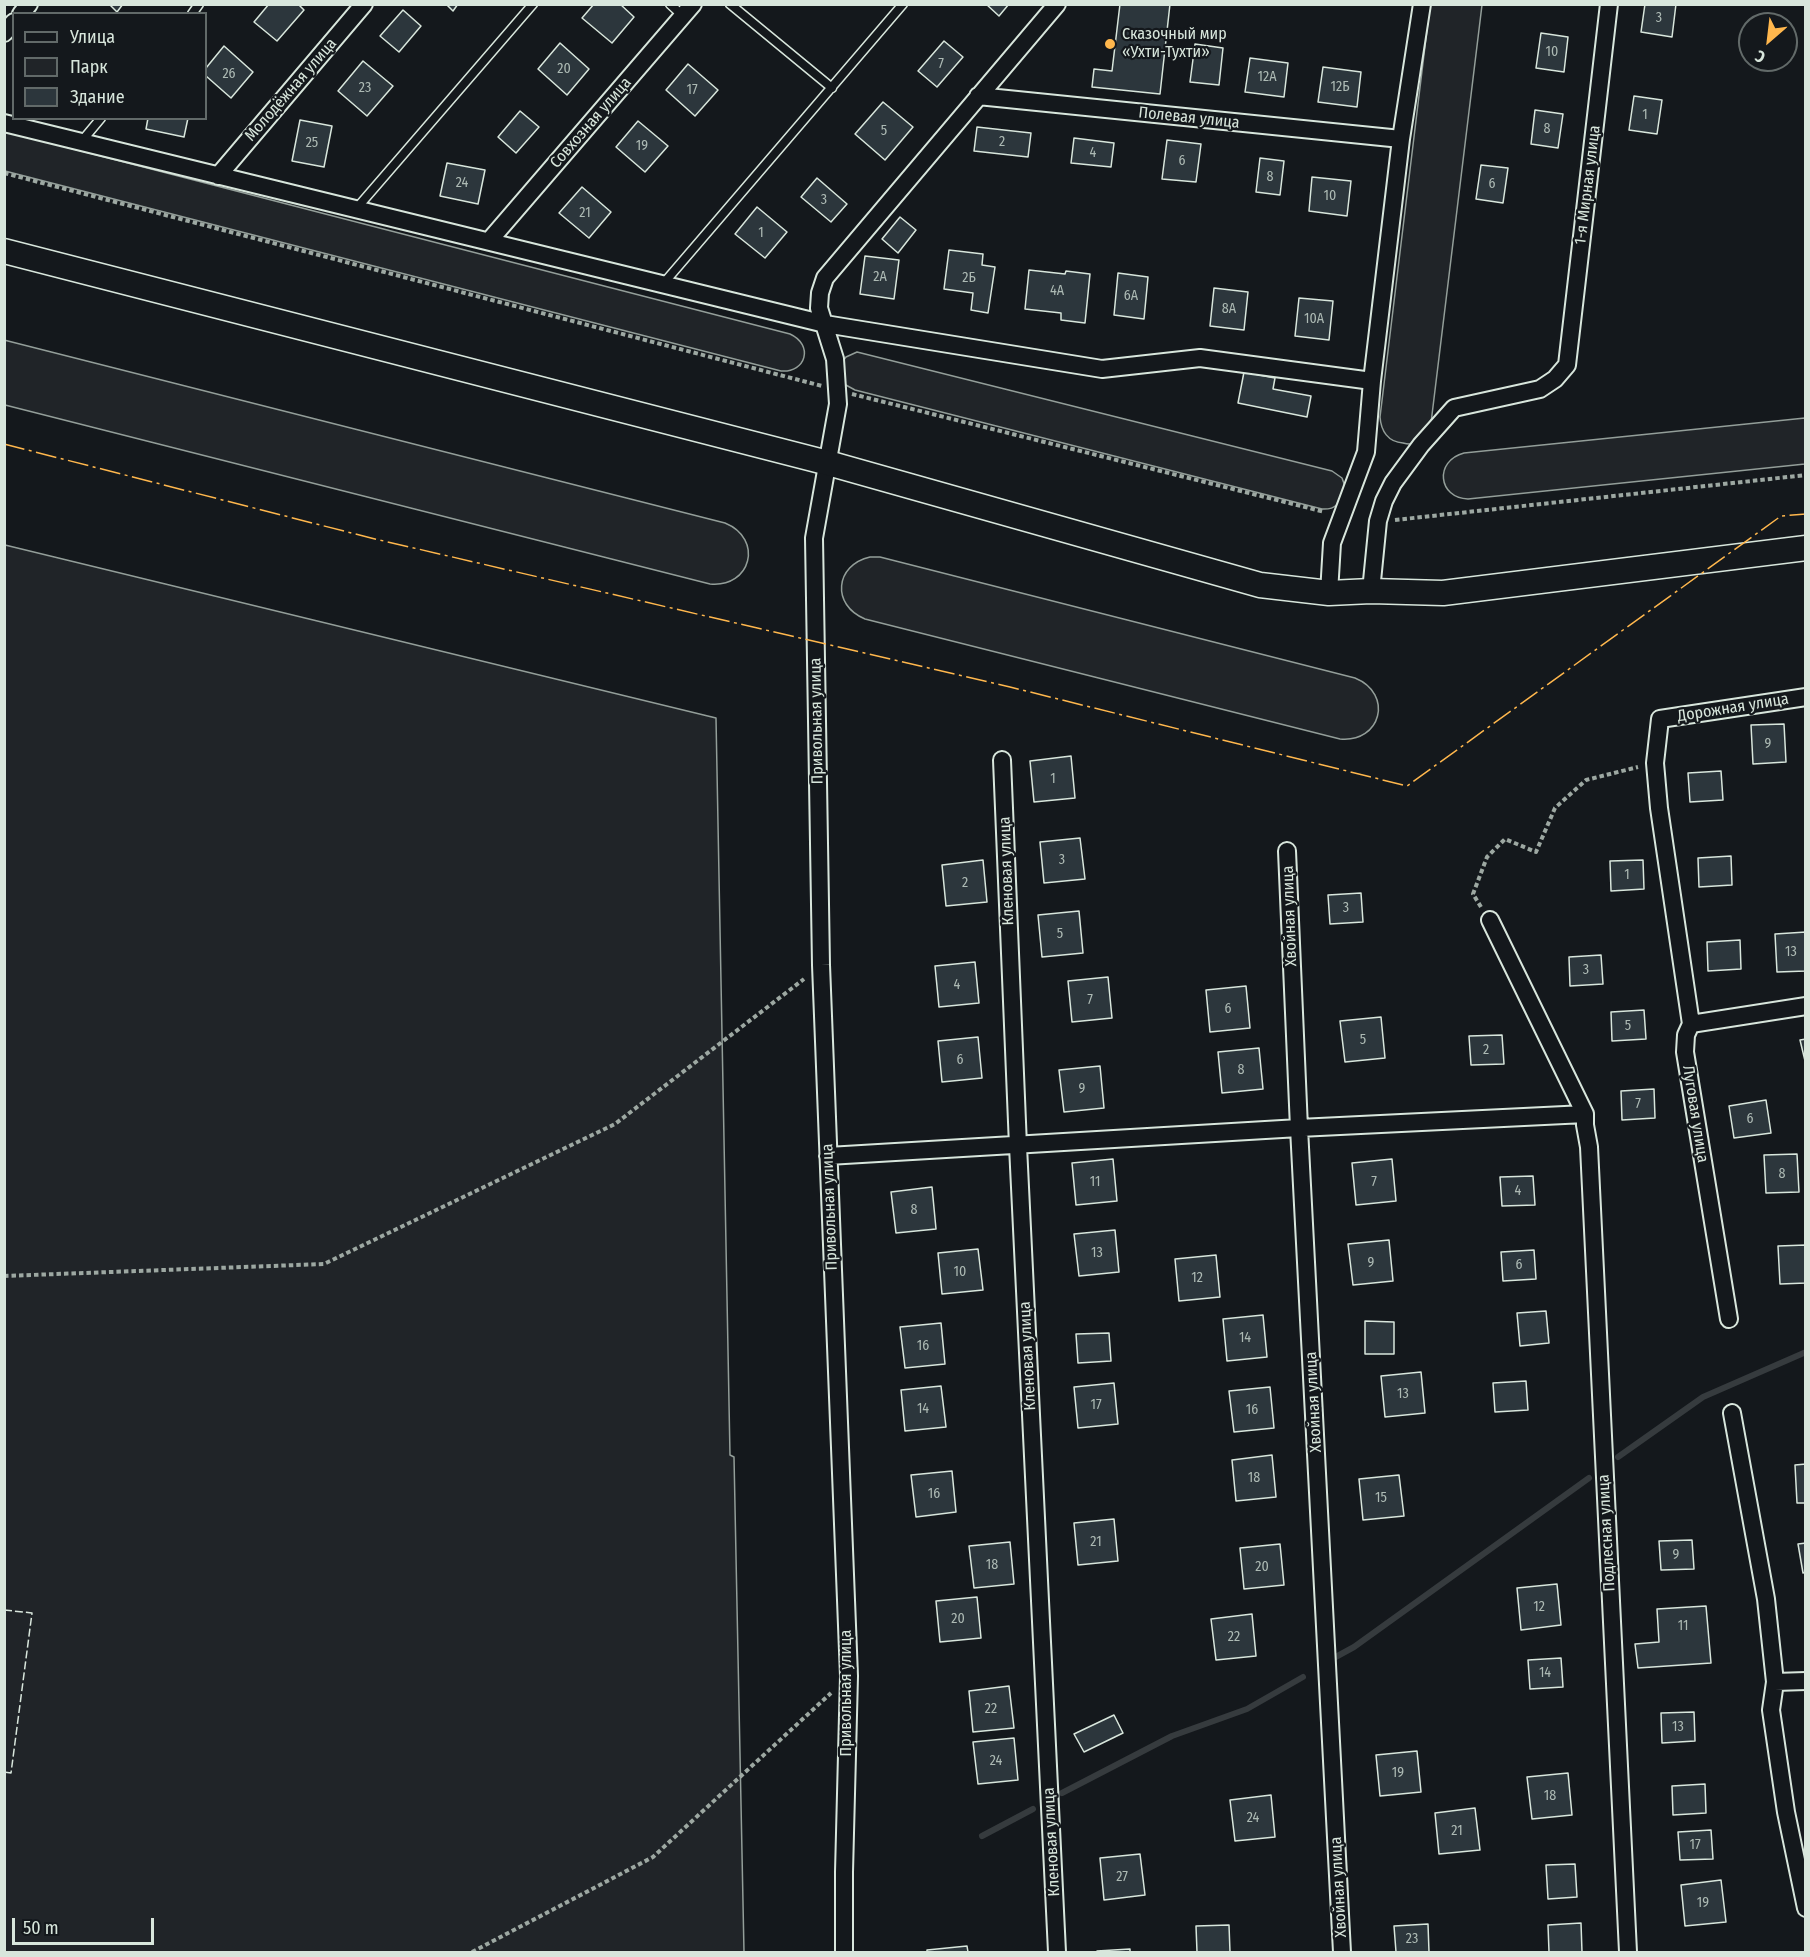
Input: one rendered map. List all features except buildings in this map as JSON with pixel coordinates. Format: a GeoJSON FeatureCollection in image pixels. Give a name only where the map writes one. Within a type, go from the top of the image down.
{"type":"FeatureCollection","features":[{"type":"Feature","properties":{"kind":"street","name":"Молодёжная улица"},"geometry":{"type":"LineString","coordinates":[[218,176],[364,4]]}},
{"type":"Feature","properties":{"kind":"street"},"geometry":{"type":"LineString","coordinates":[[825,324],[819,308],[820,293],[825,278],[1057,4]]}},
{"type":"Feature","properties":{"kind":"street"},"geometry":{"type":"LineString","coordinates":[[1329,592],[1332,543],[1366,452],[1372,381],[1401,139],[1422,4]]}},
{"type":"Feature","properties":{"kind":"street","name":"1-я Мирная улица"},"geometry":{"type":"LineString","coordinates":[[1378,521],[1384,501],[1394,483],[1421,445],[1454,408],[1540,389],[1555,379],[1567,365],[1609,4]]}},
{"type":"Feature","properties":{"kind":"street","name":"Совхозная улица"},"geometry":{"type":"LineString","coordinates":[[489,241],[688,10]]}},
{"type":"Feature","properties":{"kind":"street","name":"Полевая улица"},"geometry":{"type":"LineString","coordinates":[[978,96],[1401,139]]}},
{"type":"Feature","properties":{"kind":"street"},"geometry":{"type":"LineString","coordinates":[[4,123],[825,324],[1102,369],[1200,358],[1372,381]]}},
{"type":"Feature","properties":{"kind":"street"},"geometry":{"type":"LineString","coordinates":[[4,251],[828,463],[1260,585],[1329,592],[1443,593],[1806,548]]}},
{"type":"Feature","properties":{"kind":"street","name":"Привольная улица"},"geometry":{"type":"LineString","coordinates":[[825,324],[835,359],[838,404],[814,538],[821,965],[849,1676],[844,1953]]}},
{"type":"Feature","properties":{"kind":"street"},"geometry":{"type":"LineString","coordinates":[[1371,591],[1378,521]]}},
{"type":"Feature","properties":{"kind":"street","name":"Дорожная улица"},"geometry":{"type":"LineString","coordinates":[[1659,719],[1806,697]]}},
{"type":"Feature","properties":{"kind":"street","name":"Луговая улица"},"geometry":{"type":"LineString","coordinates":[[1659,719],[1655,763],[1659,808],[1691,1024],[1686,1035],[1685,1052],[1729,1319]]}},
{"type":"Feature","properties":{"kind":"street","name":"Кленовая улица"},"geometry":{"type":"LineString","coordinates":[[1002,760],[1057,1953]]}},
{"type":"Feature","properties":{"kind":"street","name":"Хвойная улица"},"geometry":{"type":"LineString","coordinates":[[1287,851],[1299,1128],[1342,1953]]}},
{"type":"Feature","properties":{"kind":"street"},"geometry":{"type":"LineString","coordinates":[[828,1156],[1299,1128],[1585,1114],[1490,920]]}},
{"type":"Feature","properties":{"kind":"street"},"geometry":{"type":"LineString","coordinates":[[1691,1024],[1806,1006]]}},
{"type":"Feature","properties":{"kind":"street","name":"Подлесная улица"},"geometry":{"type":"LineString","coordinates":[[1585,1114],[1591,1183],[1628,1953]]}},
{"type":"Feature","properties":{"kind":"street"},"geometry":{"type":"LineString","coordinates":[[1732,1413],[1766,1599],[1775,1682],[1772,1710],[1786,1812],[1806,1908]]}},
{"type":"Feature","properties":{"kind":"street"},"geometry":{"type":"LineString","coordinates":[[1775,1682],[1806,1681]]}},
{"type":"Feature","properties":{"kind":"lane"},"geometry":{"type":"LineString","coordinates":[[356,209],[533,4]]}},
{"type":"Feature","properties":{"kind":"lane"},"geometry":{"type":"LineString","coordinates":[[670,4],[688,10]]}},
{"type":"Feature","properties":{"kind":"lane"},"geometry":{"type":"LineString","coordinates":[[730,4],[832,88]]}},
{"type":"Feature","properties":{"kind":"lane"},"geometry":{"type":"LineString","coordinates":[[663,284],[903,4]]}},
{"type":"Feature","properties":{"kind":"lane"},"geometry":{"type":"LineString","coordinates":[[81,142],[99,120]]}},
{"type":"Feature","properties":{"kind":"path"},"geometry":{"type":"LineString","coordinates":[[4,173],[837,390],[1342,517]]}},
{"type":"Feature","properties":{"kind":"path"},"geometry":{"type":"LineString","coordinates":[[1378,521],[1806,475]]}},
{"type":"Feature","properties":{"kind":"path"},"geometry":{"type":"LineString","coordinates":[[1490,920],[1473,894],[1487,857],[1505,839],[1536,852],[1555,808],[1586,780],[1655,763]]}},
{"type":"Feature","properties":{"kind":"path"},"geometry":{"type":"LineString","coordinates":[[4,1276],[324,1264],[615,1124],[821,965]]}},
{"type":"Feature","properties":{"kind":"path"},"geometry":{"type":"LineString","coordinates":[[472,1953],[653,1857],[849,1676]]}},
{"type":"Feature","properties":{"kind":"green space"},"geometry":{"type":"Polygon","coordinates":[[[1430,5],[1482,5],[1431,423],[1419,440],[1410,444],[1389,438],[1382,427],[1380,417],[1430,5]]]}},
{"type":"Feature","properties":{"kind":"green space"},"geometry":{"type":"Polygon","coordinates":[[[4,131],[790,334],[802,345],[804,357],[796,368],[781,371],[5,171],[4,131]]]}},
{"type":"Feature","properties":{"kind":"green space"},"geometry":{"type":"Polygon","coordinates":[[[4,340],[725,523],[737,530],[745,540],[748,561],[743,571],[735,578],[724,583],[710,584],[5,405],[4,340]]]}},
{"type":"Feature","properties":{"kind":"green space"},"geometry":{"type":"Polygon","coordinates":[[[857,352],[1332,471],[1342,478],[1346,489],[1335,507],[1322,509],[855,390],[844,384],[842,362],[846,357],[857,352]]]}},
{"type":"Feature","properties":{"kind":"green space"},"geometry":{"type":"Polygon","coordinates":[[[1805,418],[1805,464],[1468,499],[1450,493],[1444,479],[1444,471],[1448,463],[1454,457],[1464,453],[1805,418]]]}},
{"type":"Feature","properties":{"kind":"green space"},"geometry":{"type":"Polygon","coordinates":[[[5,545],[716,718],[730,1455],[734,1457],[744,1952],[5,1952],[5,545]]]}},
{"type":"Feature","properties":{"kind":"green space"},"geometry":{"type":"Polygon","coordinates":[[[880,557],[1355,678],[1367,685],[1375,695],[1378,716],[1373,726],[1365,733],[1354,738],[1340,739],[865,619],[854,613],[847,605],[842,595],[842,586],[844,576],[850,568],[858,561],[880,557]]]}},
{"type":"Feature","properties":{"kind":"waterway"},"geometry":{"type":"LineString","coordinates":[[1618,1457],[1703,1397],[1806,1352]]}},
{"type":"Feature","properties":{"kind":"waterway"},"geometry":{"type":"LineString","coordinates":[[1332,1659],[1354,1647],[1589,1478]]}},
{"type":"Feature","properties":{"kind":"waterway"},"geometry":{"type":"LineString","coordinates":[[1062,1793],[1172,1736],[1247,1709],[1303,1677]]}},
{"type":"Feature","properties":{"kind":"waterway"},"geometry":{"type":"LineString","coordinates":[[982,1836],[1033,1809]]}},
{"type":"Feature","properties":{"kind":"fence"},"geometry":{"type":"LineString","coordinates":[[4,1610],[32,1613],[11,1773],[4,1772]]}},
{"type":"Feature","properties":{"kind":"power"},"geometry":{"type":"LineString","coordinates":[[4,444],[371,538],[1010,687],[1407,786],[1781,516],[1806,514]]}},
{"type":"Feature","properties":{"kind":"place","name":"Сказочный мир «Ухти-Тухти»"},"geometry":{"type":"Point","coordinates":[1110,44]}}]}
